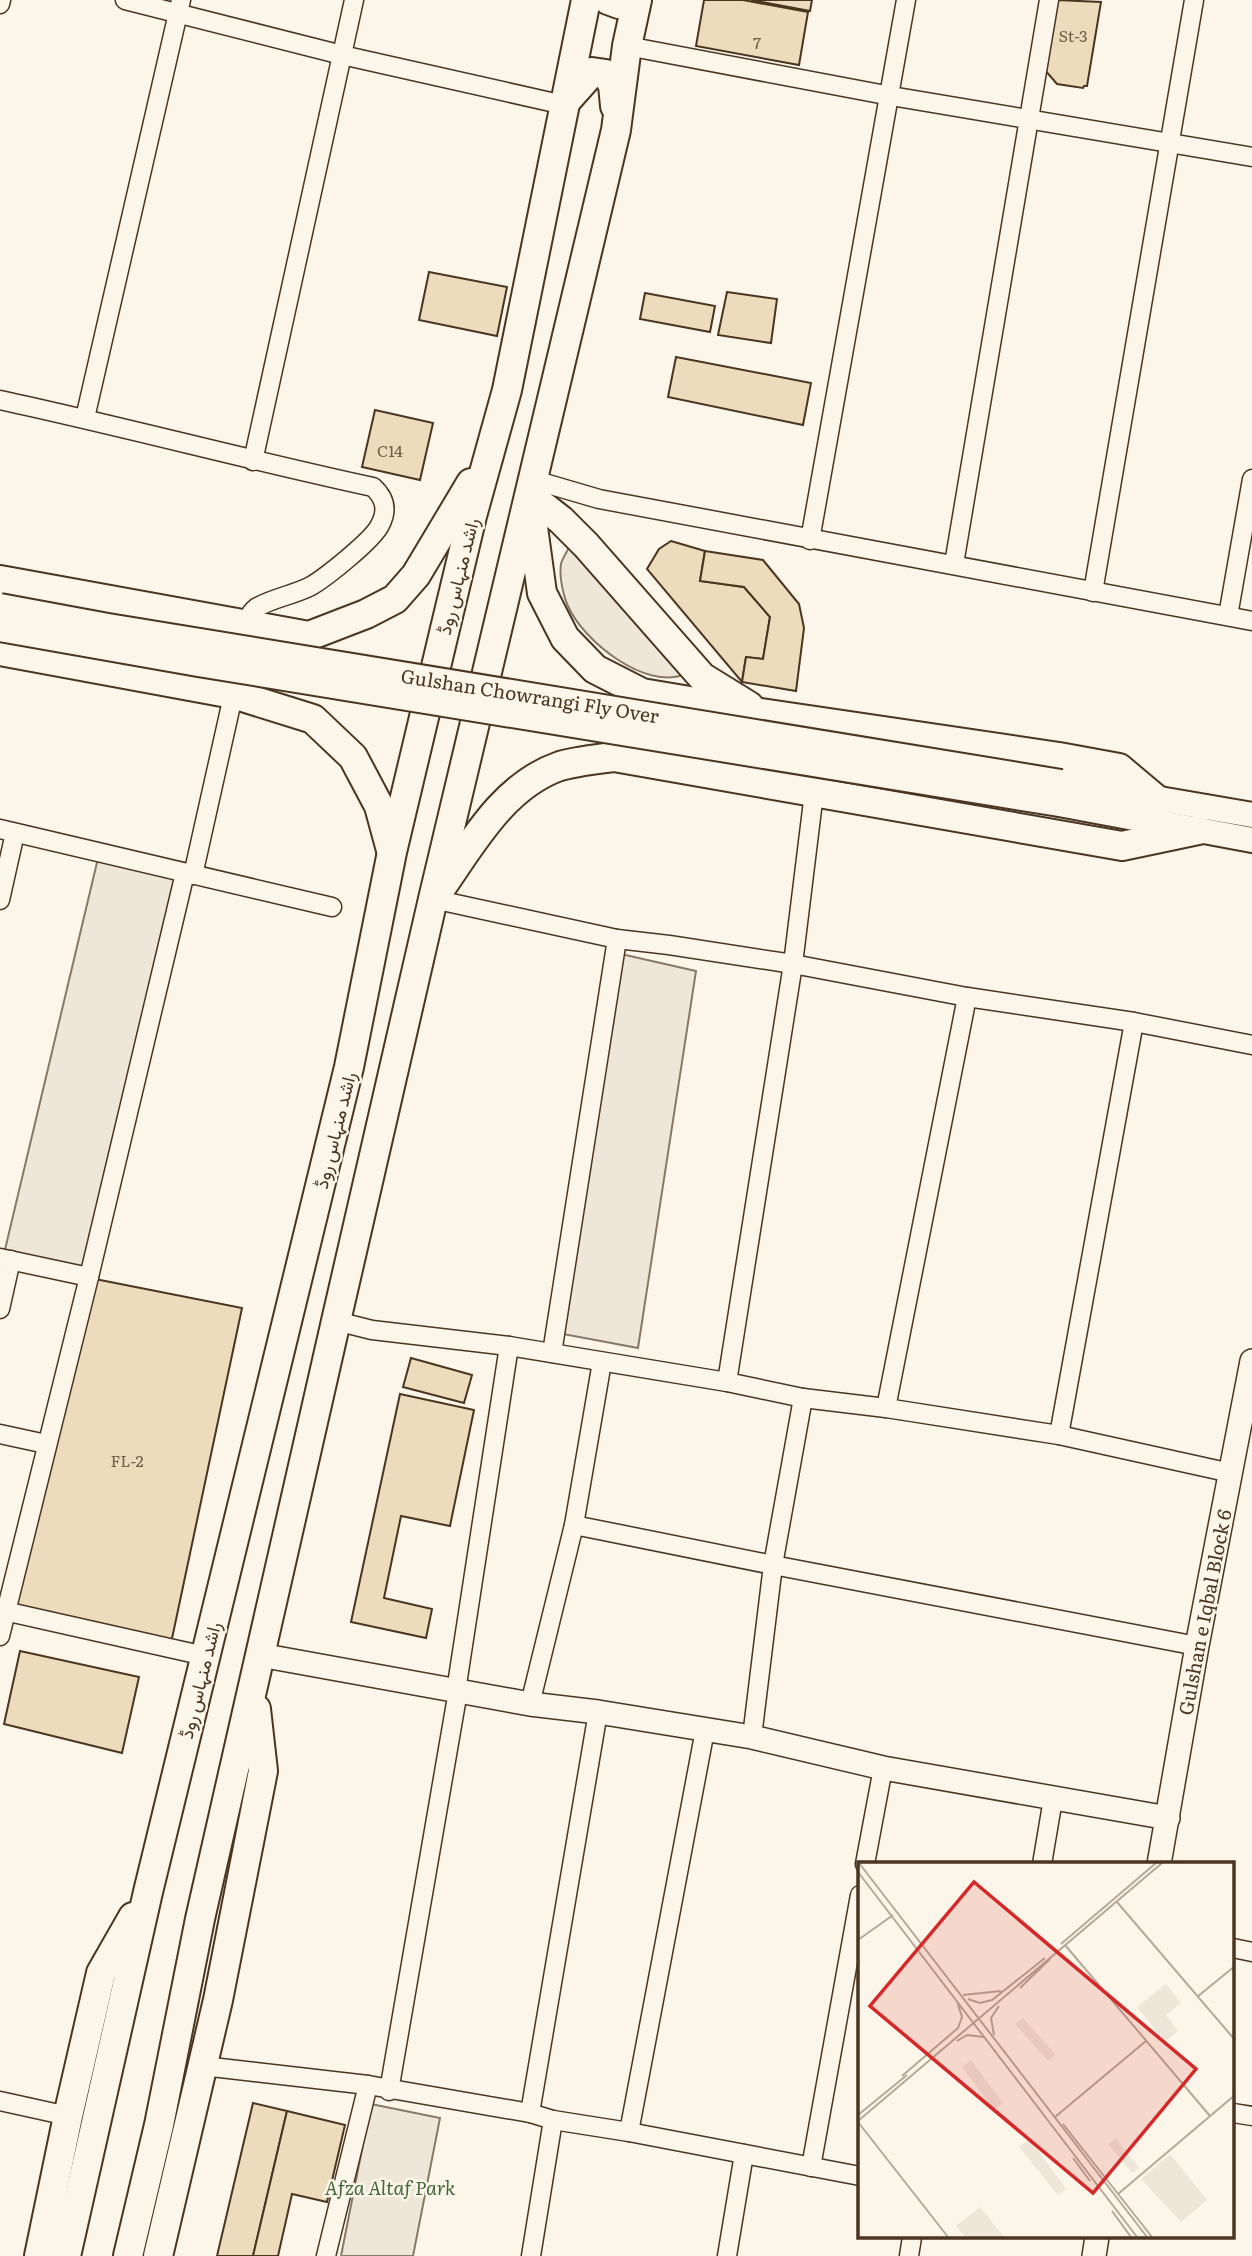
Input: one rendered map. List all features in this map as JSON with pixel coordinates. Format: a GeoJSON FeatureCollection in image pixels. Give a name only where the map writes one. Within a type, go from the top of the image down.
{"type":"FeatureCollection","features":[{"type":"Feature","properties":{"kind":"main road","name":"راشد منہاس روڈ"},"geometry":{"type":"LineString","coordinates":[[66,2256],[148,1892],[349,1068],[392,852],[472,516],[507,390],[586,0]]}},
{"type":"Feature","properties":{"kind":"main road"},"geometry":{"type":"LineString","coordinates":[[608,0],[618,4],[629,0]]}},
{"type":"Feature","properties":{"kind":"main road"},"geometry":{"type":"LineString","coordinates":[[128,2256],[159,2125],[200,1919],[336,1321],[433,899],[616,130],[627,46],[637,0]]}},
{"type":"Feature","properties":{"kind":"main road"},"geometry":{"type":"LineString","coordinates":[[564,105],[592,72],[607,75],[613,85],[616,130]]}},
{"type":"Feature","properties":{"kind":"main road"},"geometry":{"type":"LineString","coordinates":[[0,580],[309,636],[366,614],[395,599],[416,575],[491,447]]}},
{"type":"Feature","properties":{"kind":"main road"},"geometry":{"type":"LineString","coordinates":[[532,488],[702,677],[761,713]]}},
{"type":"Feature","properties":{"kind":"main road"},"geometry":{"type":"LineString","coordinates":[[532,488],[542,593],[565,638],[595,669],[642,693],[1119,768],[1157,800]]}},
{"type":"Feature","properties":{"kind":"main road","name":"Gulshan Chowrangi Fly Over"},"geometry":{"type":"LineString","coordinates":[[0,606],[1060,793]]}},
{"type":"Feature","properties":{"kind":"main road","name":"Gulshan Chowrangi Fly Over"},"geometry":{"type":"LineString","coordinates":[[0,629],[198,664],[1060,793]]}},
{"type":"Feature","properties":{"kind":"main road"},"geometry":{"type":"LineString","coordinates":[[0,651],[233,695],[313,719],[353,757],[379,806],[392,852]]}},
{"type":"Feature","properties":{"kind":"main road"},"geometry":{"type":"LineString","coordinates":[[433,899],[477,836],[507,799],[531,781],[558,767],[584,760],[614,757],[1122,846],[1198,830]]}},
{"type":"Feature","properties":{"kind":"main road"},"geometry":{"type":"LineString","coordinates":[[1060,793],[1157,800],[1252,815]]}},
{"type":"Feature","properties":{"kind":"main road"},"geometry":{"type":"LineString","coordinates":[[1060,793],[1198,830],[1252,840]]}},
{"type":"Feature","properties":{"kind":"main road"},"geometry":{"type":"LineString","coordinates":[[158,2256],[218,2000],[263,1771],[254,1685]]}},
{"type":"Feature","properties":{"kind":"main road"},"geometry":{"type":"LineString","coordinates":[[39,2256],[101,1973],[148,1892]]}},
{"type":"Feature","properties":{"kind":"street"},"geometry":{"type":"LineString","coordinates":[[125,0],[179,7],[342,55],[564,105]]}},
{"type":"Feature","properties":{"kind":"street"},"geometry":{"type":"LineString","coordinates":[[253,461],[354,0]]}},
{"type":"Feature","properties":{"kind":"street"},"geometry":{"type":"LineString","coordinates":[[810,540],[906,0]]}},
{"type":"Feature","properties":{"kind":"street"},"geometry":{"type":"LineString","coordinates":[[954,564],[1049,0]]}},
{"type":"Feature","properties":{"kind":"street"},"geometry":{"type":"LineString","coordinates":[[1093,592],[1194,0]]}},
{"type":"Feature","properties":{"kind":"street"},"geometry":{"type":"LineString","coordinates":[[85,418],[179,7]]}},
{"type":"Feature","properties":{"kind":"street"},"geometry":{"type":"LineString","coordinates":[[627,46],[891,96],[1252,157]]}},
{"type":"Feature","properties":{"kind":"street"},"geometry":{"type":"LineString","coordinates":[[0,400],[373,487],[383,496],[385,508],[380,527],[354,552],[312,585],[253,609],[246,624],[233,695],[3,1611],[0,1636]]}},
{"type":"Feature","properties":{"kind":"street"},"geometry":{"type":"LineString","coordinates":[[1227,617],[1252,479]]}},
{"type":"Feature","properties":{"kind":"street"},"geometry":{"type":"LineString","coordinates":[[532,488],[1252,621]]}},
{"type":"Feature","properties":{"kind":"street"},"geometry":{"type":"LineString","coordinates":[[727,1382],[793,964],[814,793]]}},
{"type":"Feature","properties":{"kind":"street"},"geometry":{"type":"LineString","coordinates":[[0,900],[7,831],[332,907]]}},
{"type":"Feature","properties":{"kind":"street"},"geometry":{"type":"LineString","coordinates":[[433,899],[617,939],[793,964],[967,997],[1134,1022],[1252,1045]]}},
{"type":"Feature","properties":{"kind":"street"},"geometry":{"type":"LineString","coordinates":[[552,1353],[617,939]]}},
{"type":"Feature","properties":{"kind":"street"},"geometry":{"type":"LineString","coordinates":[[886,1408],[967,997]]}},
{"type":"Feature","properties":{"kind":"street"},"geometry":{"type":"LineString","coordinates":[[1059,1435],[1134,1022]]}},
{"type":"Feature","properties":{"kind":"street"},"geometry":{"type":"LineString","coordinates":[[0,1309],[6,1259],[89,1277]]}},
{"type":"Feature","properties":{"kind":"street"},"geometry":{"type":"LineString","coordinates":[[336,1321],[372,1330],[552,1353],[727,1382],[803,1398],[1059,1435],[1231,1474]]}},
{"type":"Feature","properties":{"kind":"street"},"geometry":{"type":"LineString","coordinates":[[389,2091],[457,1691],[509,1346]]}},
{"type":"Feature","properties":{"kind":"street"},"geometry":{"type":"LineString","coordinates":[[530,1704],[574,1525],[602,1362]]}},
{"type":"Feature","properties":{"kind":"street","name":"Gulshan e Iqbal Block 6"},"geometry":{"type":"LineString","coordinates":[[1159,1862],[1196,1646],[1251,1367]]}},
{"type":"Feature","properties":{"kind":"street"},"geometry":{"type":"LineString","coordinates":[[752,1737],[773,1565],[803,1398]]}},
{"type":"Feature","properties":{"kind":"street"},"geometry":{"type":"LineString","coordinates":[[0,1434],[46,1444]]}},
{"type":"Feature","properties":{"kind":"street"},"geometry":{"type":"LineString","coordinates":[[574,1525],[1196,1646]]}},
{"type":"Feature","properties":{"kind":"street"},"geometry":{"type":"LineString","coordinates":[[3,1611],[205,1656]]}},
{"type":"Feature","properties":{"kind":"street"},"geometry":{"type":"LineString","coordinates":[[260,1655],[530,1704],[752,1737],[883,1768],[1168,1818]]}},
{"type":"Feature","properties":{"kind":"street"},"geometry":{"type":"LineString","coordinates":[[530,2113],[598,1712]]}},
{"type":"Feature","properties":{"kind":"street"},"geometry":{"type":"LineString","coordinates":[[629,2132],[705,1730]]}},
{"type":"Feature","properties":{"kind":"street"},"geometry":{"type":"LineString","coordinates":[[865,1862],[883,1768]]}},
{"type":"Feature","properties":{"kind":"street"},"geometry":{"type":"LineString","coordinates":[[1042,1862],[1053,1799]]}},
{"type":"Feature","properties":{"kind":"street"},"geometry":{"type":"LineString","coordinates":[[811,2167],[858,1906]]}},
{"type":"Feature","properties":{"kind":"street"},"geometry":{"type":"LineString","coordinates":[[1234,1948],[1252,1952]]}},
{"type":"Feature","properties":{"kind":"street"},"geometry":{"type":"LineString","coordinates":[[203,2066],[368,2085],[858,2176]]}},
{"type":"Feature","properties":{"kind":"street"},"geometry":{"type":"LineString","coordinates":[[326,2256],[368,2085]]}},
{"type":"Feature","properties":{"kind":"street"},"geometry":{"type":"LineString","coordinates":[[0,2101],[68,2116]]}},
{"type":"Feature","properties":{"kind":"street"},"geometry":{"type":"LineString","coordinates":[[1234,2113],[1252,2116]]}},
{"type":"Feature","properties":{"kind":"street"},"geometry":{"type":"LineString","coordinates":[[531,2256],[553,2120]]}},
{"type":"Feature","properties":{"kind":"street"},"geometry":{"type":"LineString","coordinates":[[727,2256],[744,2154]]}},
{"type":"Feature","properties":{"kind":"street"},"geometry":{"type":"LineString","coordinates":[[909,2256],[912,2238]]}},
{"type":"Feature","properties":{"kind":"street"},"geometry":{"type":"LineString","coordinates":[[1094,2256],[1097,2238]]}},
{"type":"Feature","properties":{"kind":"green space"},"geometry":{"type":"Polygon","coordinates":[[[579,547],[685,674],[669,677],[635,669],[618,660],[587,634],[568,606],[561,580],[561,564],[568,549],[579,547]]]}},
{"type":"Feature","properties":{"kind":"green space"},"geometry":{"type":"Polygon","coordinates":[[[99,854],[185,873],[90,1278],[3,1258],[99,854]]]}},
{"type":"Feature","properties":{"kind":"green space"},"geometry":{"type":"Polygon","coordinates":[[[621,954],[696,971],[638,1348],[563,1334],[621,954]]]}},
{"type":"Feature","properties":{"kind":"green space","name":"Afza Altaf Park"},"geometry":{"type":"Polygon","coordinates":[[[371,2104],[440,2118],[413,2256],[341,2256],[371,2104]]]}},
{"type":"Feature","properties":{"kind":"building"},"geometry":{"type":"Polygon","coordinates":[[[704,0],[743,0],[808,12],[799,65],[696,46],[704,0]]]}},
{"type":"Feature","properties":{"kind":"building"},"geometry":{"type":"Polygon","coordinates":[[[751,0],[812,0],[810,11],[751,0]]]}},
{"type":"Feature","properties":{"kind":"building"},"geometry":{"type":"Polygon","coordinates":[[[1057,0],[1101,2],[1087,86],[1083,88],[1057,84],[1044,69],[1057,0]]]}},
{"type":"Feature","properties":{"kind":"building"},"geometry":{"type":"Polygon","coordinates":[[[429,272],[507,287],[497,336],[419,320],[429,272]]]}},
{"type":"Feature","properties":{"kind":"building"},"geometry":{"type":"Polygon","coordinates":[[[727,292],[777,299],[771,343],[718,335],[727,292]]]}},
{"type":"Feature","properties":{"kind":"building"},"geometry":{"type":"Polygon","coordinates":[[[645,293],[715,306],[710,332],[640,319],[645,293]]]}},
{"type":"Feature","properties":{"kind":"building"},"geometry":{"type":"Polygon","coordinates":[[[676,357],[811,383],[803,425],[668,397],[676,357]]]}},
{"type":"Feature","properties":{"kind":"building"},"geometry":{"type":"Polygon","coordinates":[[[375,410],[433,423],[420,480],[362,467],[375,410]]]}},
{"type":"Feature","properties":{"kind":"building"},"geometry":{"type":"Polygon","coordinates":[[[671,541],[705,551],[700,581],[744,587],[770,617],[763,659],[746,657],[742,682],[647,569],[659,549],[671,541]]]}},
{"type":"Feature","properties":{"kind":"building"},"geometry":{"type":"Polygon","coordinates":[[[705,551],[763,560],[799,604],[804,628],[796,691],[742,682],[746,657],[763,659],[770,617],[744,587],[700,581],[705,551]]]}},
{"type":"Feature","properties":{"kind":"building"},"geometry":{"type":"Polygon","coordinates":[[[90,1278],[242,1308],[170,1648],[9,1613],[90,1278]]]}},
{"type":"Feature","properties":{"kind":"building"},"geometry":{"type":"Polygon","coordinates":[[[411,1358],[472,1375],[464,1403],[403,1387],[411,1358]]]}},
{"type":"Feature","properties":{"kind":"building"},"geometry":{"type":"Polygon","coordinates":[[[400,1394],[474,1410],[450,1526],[401,1516],[384,1598],[432,1609],[426,1638],[351,1622],[400,1394]]]}},
{"type":"Feature","properties":{"kind":"building"},"geometry":{"type":"Polygon","coordinates":[[[20,1651],[139,1677],[122,1753],[4,1724],[20,1651]]]}},
{"type":"Feature","properties":{"kind":"building"},"geometry":{"type":"Polygon","coordinates":[[[253,2103],[287,2111],[253,2256],[217,2256],[253,2103]]]}},
{"type":"Feature","properties":{"kind":"building"},"geometry":{"type":"Polygon","coordinates":[[[287,2111],[345,2125],[327,2202],[292,2194],[278,2256],[253,2256],[287,2111]]]}}]}
